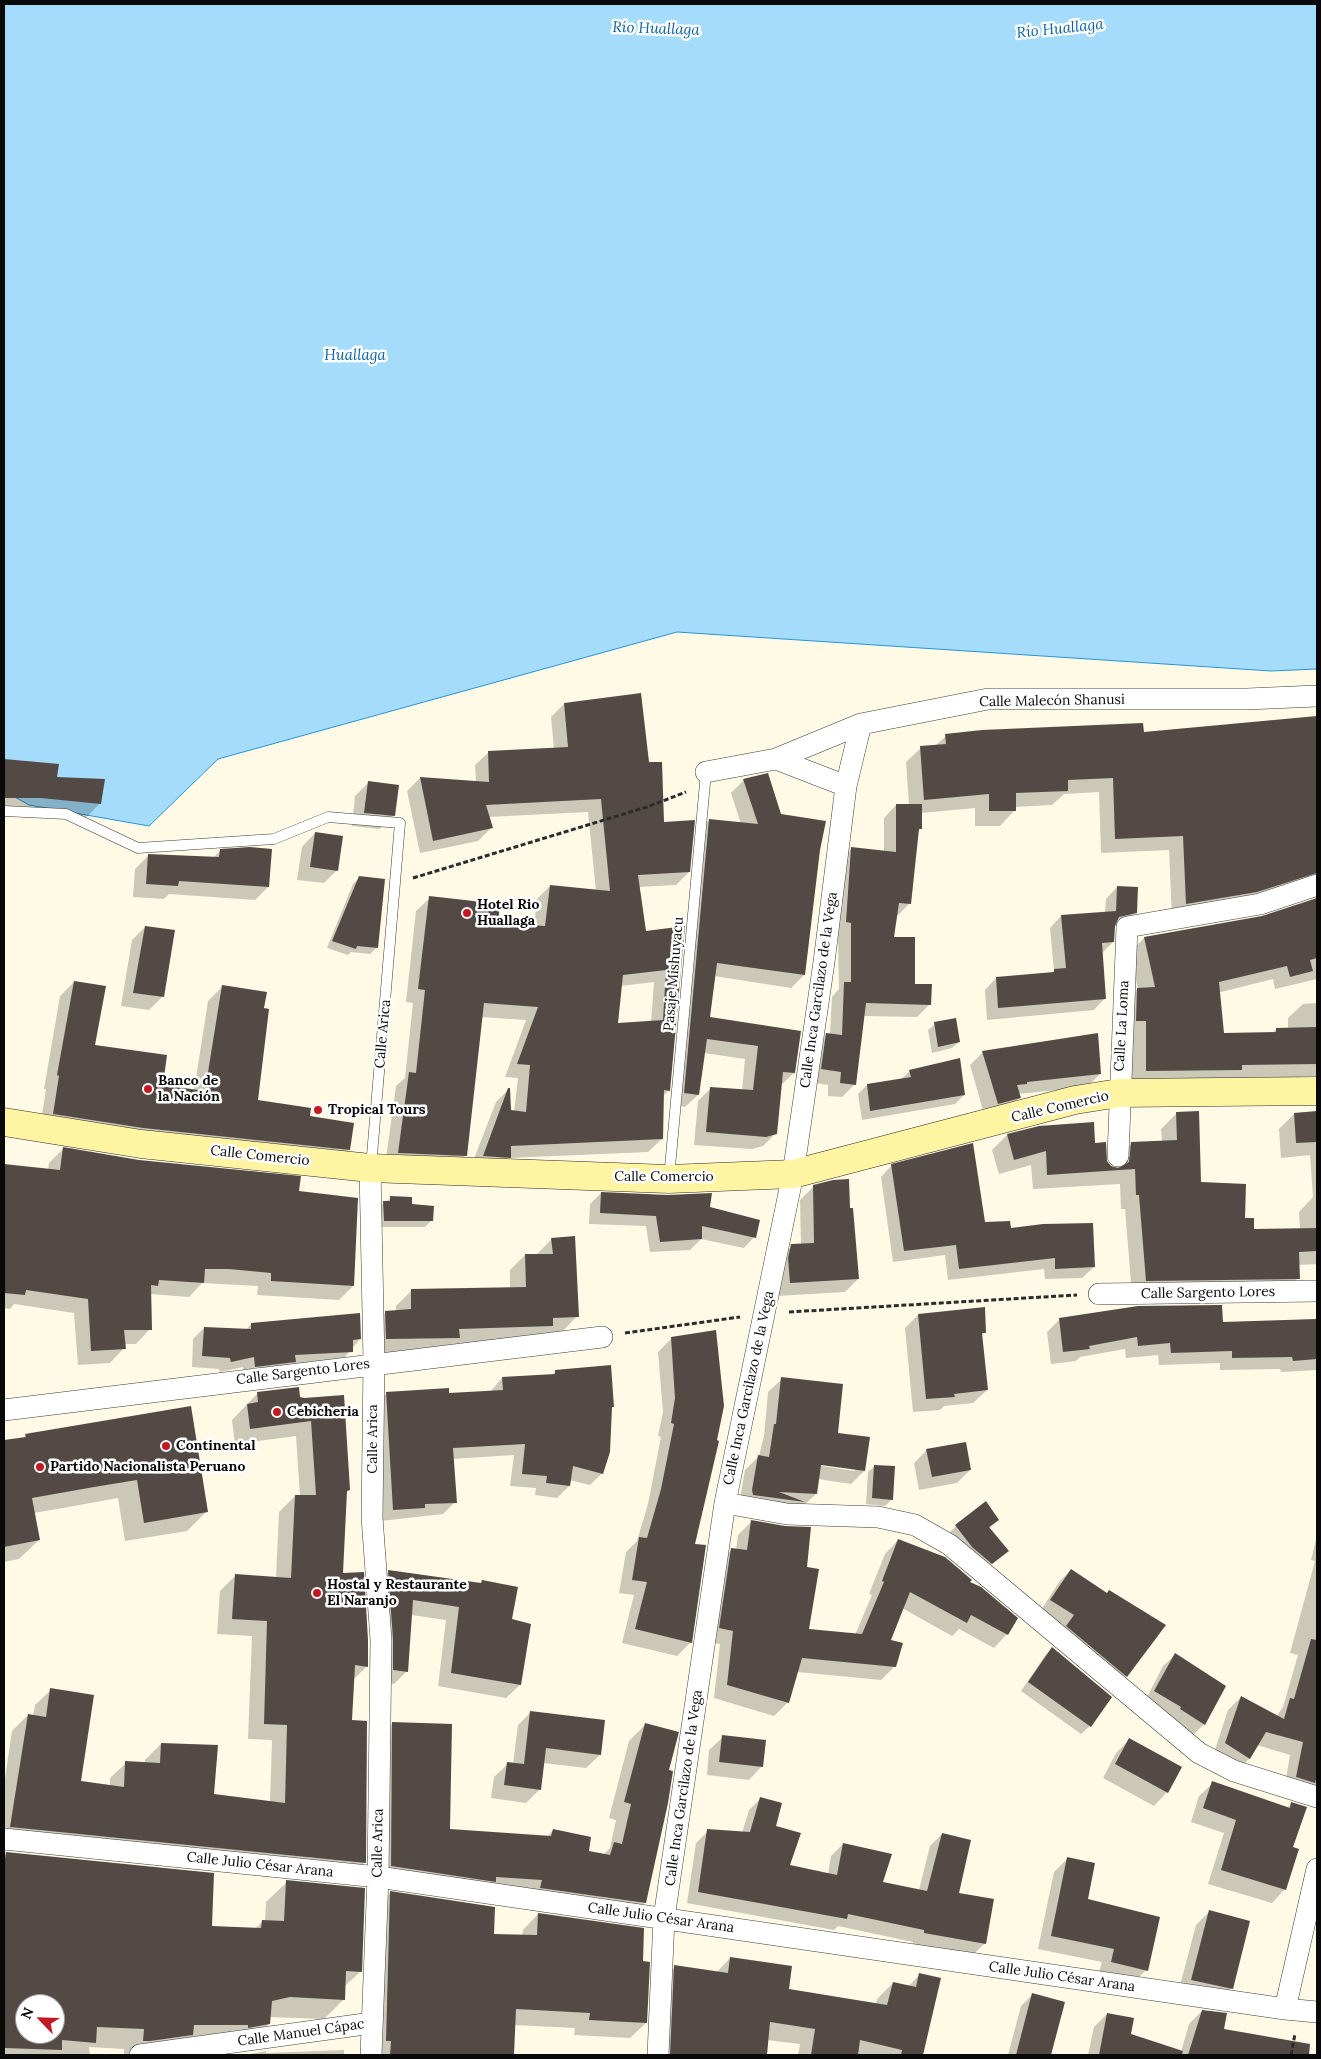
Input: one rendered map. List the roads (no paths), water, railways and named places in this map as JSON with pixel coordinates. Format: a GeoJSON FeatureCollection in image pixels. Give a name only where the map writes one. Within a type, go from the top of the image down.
{"type":"FeatureCollection","features":[{"type":"Feature","properties":{"kind":"street","name":"Calle Malecón Shanusi"},"geometry":{"type":"LineString","coordinates":[[706,772],[776,759],[861,724],[988,699],[1247,699],[1317,696]]}},
{"type":"Feature","properties":{"kind":"street","name":"Calle Inca Garcilazo de la Vega"},"geometry":{"type":"LineString","coordinates":[[658,2055],[664,1918],[725,1503],[793,1174],[824,962],[846,786],[861,724]]}},
{"type":"Feature","properties":{"kind":"street"},"geometry":{"type":"LineString","coordinates":[[776,759],[846,786]]}},
{"type":"Feature","properties":{"kind":"street","name":"Calle La Loma"},"geometry":{"type":"LineString","coordinates":[[1118,1156],[1127,926],[1260,904],[1317,885]]}},
{"type":"Feature","properties":{"kind":"street","name":"Calle Comercio"},"geometry":{"type":"LineString","coordinates":[[4,1122],[141,1144],[370,1168],[669,1179],[793,1174],[1075,1100],[1119,1093],[1317,1091]]}},
{"type":"Feature","properties":{"kind":"street","name":"Calle Arica"},"geometry":{"type":"LineString","coordinates":[[370,1168],[374,1364],[372,1517],[381,1640],[378,1877],[371,2055]]}},
{"type":"Feature","properties":{"kind":"street","name":"Calle Sargento Lores"},"geometry":{"type":"LineString","coordinates":[[1099,1294],[1317,1291]]}},
{"type":"Feature","properties":{"kind":"street","name":"Calle Sargento Lores"},"geometry":{"type":"LineString","coordinates":[[4,1410],[602,1337]]}},
{"type":"Feature","properties":{"kind":"street"},"geometry":{"type":"LineString","coordinates":[[725,1503],[787,1514],[878,1517],[915,1525],[950,1545],[1199,1753],[1234,1771],[1317,1796]]}},
{"type":"Feature","properties":{"kind":"street","name":"Calle Julio César Arana"},"geometry":{"type":"LineString","coordinates":[[4,1839],[378,1877],[1285,2009],[1317,2012]]}},
{"type":"Feature","properties":{"kind":"street"},"geometry":{"type":"LineString","coordinates":[[1285,2009],[1317,1869]]}},
{"type":"Feature","properties":{"kind":"street","name":"Calle Manuel Cápac"},"geometry":{"type":"LineString","coordinates":[[140,2055],[372,2023]]}},
{"type":"Feature","properties":{"kind":"lane","name":"Pasaje Mishuyacu"},"geometry":{"type":"LineString","coordinates":[[669,1179],[706,772]]}},
{"type":"Feature","properties":{"kind":"lane","name":"Calle Arica"},"geometry":{"type":"LineString","coordinates":[[4,811],[66,814],[138,848],[274,839],[328,817],[400,823],[397,882],[370,1168]]}},
{"type":"Feature","properties":{"kind":"water","name":"Huallaga"},"geometry":{"type":"Polygon","coordinates":[[[4,4],[1317,4],[1317,669],[1271,671],[677,632],[218,759],[149,826],[29,805],[4,791],[4,4]]]}},
{"type":"Feature","properties":{"kind":"place","name":"Hotel Rio Huallaga"},"geometry":{"type":"Point","coordinates":[467,913]}},
{"type":"Feature","properties":{"kind":"place","name":"Banco de la Nación"},"geometry":{"type":"Point","coordinates":[148,1089]}},
{"type":"Feature","properties":{"kind":"place","name":"Tropical Tours"},"geometry":{"type":"Point","coordinates":[318,1110]}},
{"type":"Feature","properties":{"kind":"place","name":"Cebicheria"},"geometry":{"type":"Point","coordinates":[277,1412]}},
{"type":"Feature","properties":{"kind":"place","name":"Continental"},"geometry":{"type":"Point","coordinates":[166,1446]}},
{"type":"Feature","properties":{"kind":"place","name":"Partido Nacionalista Peruano"},"geometry":{"type":"Point","coordinates":[40,1467]}},
{"type":"Feature","properties":{"kind":"place","name":"Hostal y Restaurante El Naranjo"},"geometry":{"type":"Point","coordinates":[317,1593]}},
{"type":"Feature","properties":{"kind":"water label","name":"Río Huallaga"},"geometry":{"type":"Point","coordinates":[656,29]}},
{"type":"Feature","properties":{"kind":"water label","name":"Río Huallaga"},"geometry":{"type":"Point","coordinates":[1060,29]}}]}
